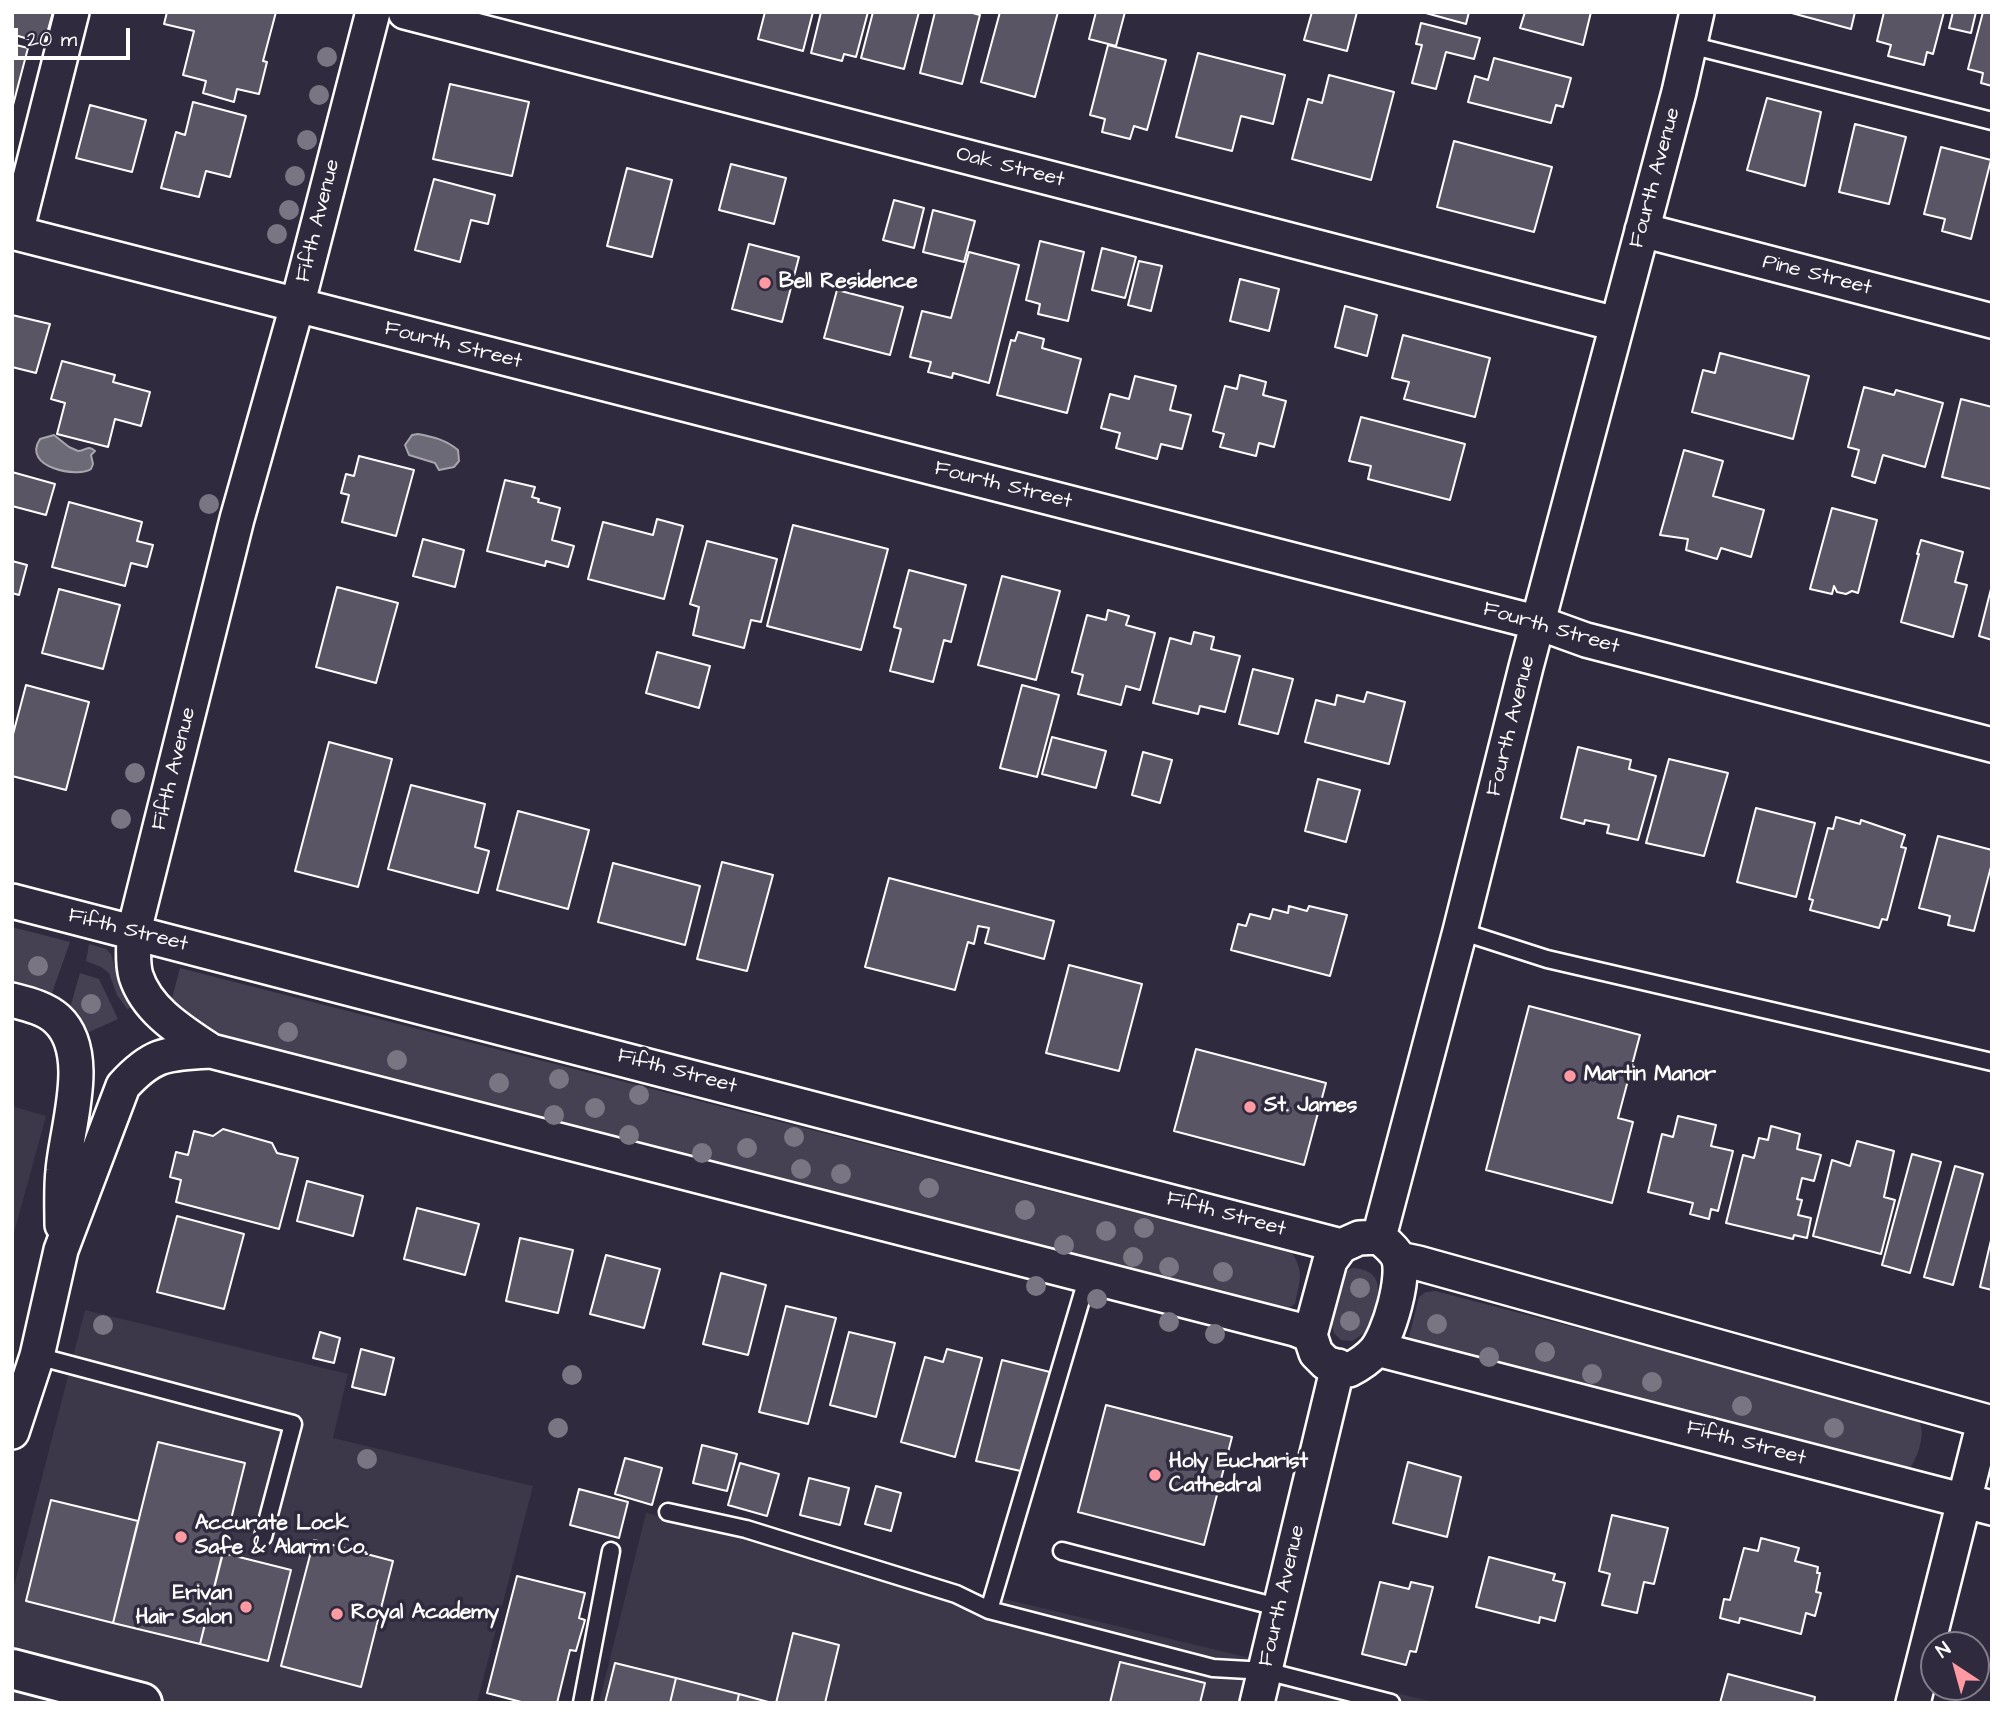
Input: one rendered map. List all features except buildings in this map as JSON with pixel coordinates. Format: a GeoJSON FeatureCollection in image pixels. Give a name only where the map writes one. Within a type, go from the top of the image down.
{"type":"FeatureCollection","features":[{"type":"Feature","properties":{"kind":"street"},"geometry":{"type":"LineString","coordinates":[[14,233],[72,12]]}},
{"type":"Feature","properties":{"kind":"street","name":"Fifth Avenue"},"geometry":{"type":"LineString","coordinates":[[211,1051],[172,1025],[144,991],[136,978],[134,932],[237,519],[298,306],[373,12]]}},
{"type":"Feature","properties":{"kind":"street","name":"Oak Street"},"geometry":{"type":"LineString","coordinates":[[405,12],[1616,324]]}},
{"type":"Feature","properties":{"kind":"street","name":"Fourth Avenue"},"geometry":{"type":"LineString","coordinates":[[1389,1248],[1461,931],[1697,12]]}},
{"type":"Feature","properties":{"kind":"street","name":"Pine Street"},"geometry":{"type":"LineString","coordinates":[[1642,230],[1992,321]]}},
{"type":"Feature","properties":{"kind":"street","name":"Fourth Street"},"geometry":{"type":"LineString","coordinates":[[14,233],[1539,623],[1586,640],[1992,745]]}},
{"type":"Feature","properties":{"kind":"street","name":"Fifth Street"},"geometry":{"type":"LineString","coordinates":[[12,901],[1341,1246]]}},
{"type":"Feature","properties":{"kind":"street"},"geometry":{"type":"LineString","coordinates":[[12,1000],[33,1005],[57,1019],[71,1045],[77,1080],[63,1170],[61,1250]]}},
{"type":"Feature","properties":{"kind":"street"},"geometry":{"type":"LineString","coordinates":[[12,1432],[37,1356],[61,1250],[123,1086],[138,1069],[164,1055],[211,1051],[1310,1335]]}},
{"type":"Feature","properties":{"kind":"street"},"geometry":{"type":"LineString","coordinates":[[1389,1248],[1401,1281],[1387,1330],[1377,1349],[1361,1364],[1349,1370],[1326,1363],[1316,1353],[1310,1335],[1330,1261],[1341,1246],[1359,1238],[1389,1248],[1432,1266],[1988,1422],[1978,1504],[1913,1703]]}},
{"type":"Feature","properties":{"kind":"street","name":"Fifth Street"},"geometry":{"type":"LineString","coordinates":[[1377,1349],[1978,1504]]}},
{"type":"Feature","properties":{"kind":"street","name":"Fourth Avenue"},"geometry":{"type":"LineString","coordinates":[[1257,1703],[1338,1366]]}},
{"type":"Feature","properties":{"kind":"street"},"geometry":{"type":"LineString","coordinates":[[12,1668],[142,1703]]}},
{"type":"Feature","properties":{"kind":"lane"},"geometry":{"type":"LineString","coordinates":[[1690,45],[1992,121]]}},
{"type":"Feature","properties":{"kind":"lane"},"geometry":{"type":"LineString","coordinates":[[1461,931],[1547,959],[1992,1062]]}},
{"type":"Feature","properties":{"kind":"lane"},"geometry":{"type":"LineString","coordinates":[[989,1610],[1088,1276]]}},
{"type":"Feature","properties":{"kind":"lane"},"geometry":{"type":"LineString","coordinates":[[37,1356],[293,1423],[263,1537]]}},
{"type":"Feature","properties":{"kind":"lane"},"geometry":{"type":"LineString","coordinates":[[668,1512],[747,1529],[956,1594],[989,1610],[1213,1668],[1266,1671],[1391,1703]]}},
{"type":"Feature","properties":{"kind":"lane"},"geometry":{"type":"LineString","coordinates":[[582,1703],[611,1551]]}},
{"type":"Feature","properties":{"kind":"lane"},"geometry":{"type":"LineString","coordinates":[[1062,1551],[1281,1608]]}},
{"type":"Feature","properties":{"kind":"shaded area"},"geometry":{"type":"Polygon","coordinates":[[[54,435],[78,451],[93,449],[95,451],[91,455],[91,469],[65,471],[45,464],[38,457],[36,449],[40,439],[54,435]]]}},
{"type":"Feature","properties":{"kind":"shaded area"},"geometry":{"type":"Polygon","coordinates":[[[412,435],[440,439],[458,450],[459,461],[454,467],[439,470],[435,463],[409,455],[405,445],[412,435]]]}},
{"type":"Feature","properties":{"kind":"shaded area"},"geometry":{"type":"Polygon","coordinates":[[[12,927],[70,942],[52,993],[12,983],[12,927]]]}},
{"type":"Feature","properties":{"kind":"shaded area"},"geometry":{"type":"Polygon","coordinates":[[[89,944],[106,949],[111,954],[121,989],[130,1008],[127,1009],[117,995],[109,973],[86,961],[89,944]]]}},
{"type":"Feature","properties":{"kind":"shaded area"},"geometry":{"type":"Polygon","coordinates":[[[180,968],[1292,1253],[1300,1272],[1295,1304],[1283,1312],[213,1039],[170,1006],[180,968]]]}},
{"type":"Feature","properties":{"kind":"shaded area"},"geometry":{"type":"Polygon","coordinates":[[[80,973],[99,979],[118,1019],[89,1032],[70,1008],[80,973]]]}},
{"type":"Feature","properties":{"kind":"shaded area"},"geometry":{"type":"Polygon","coordinates":[[[12,1106],[46,1116],[12,1240],[12,1106]]]}},
{"type":"Feature","properties":{"kind":"shaded area"},"geometry":{"type":"Polygon","coordinates":[[[1352,1268],[1365,1270],[1373,1275],[1378,1290],[1369,1330],[1352,1341],[1341,1340],[1334,1333],[1331,1322],[1346,1271],[1352,1268]]]}},
{"type":"Feature","properties":{"kind":"shaded area"},"geometry":{"type":"Polygon","coordinates":[[[1435,1291],[1912,1415],[1919,1421],[1921,1429],[1919,1450],[1907,1472],[1408,1341],[1419,1297],[1426,1292],[1435,1291]]]}},
{"type":"Feature","properties":{"kind":"shaded area"},"geometry":{"type":"Polygon","coordinates":[[[85,1310],[348,1374],[333,1438],[533,1486],[477,1703],[12,1703],[12,1594],[85,1310]]]}},
{"type":"Feature","properties":{"kind":"shaded area"},"geometry":{"type":"Polygon","coordinates":[[[646,1513],[1438,1703],[599,1703],[646,1513]]]}},
{"type":"Feature","properties":{"kind":"place","name":"Bell Residence"},"geometry":{"type":"Point","coordinates":[765,283]}},
{"type":"Feature","properties":{"kind":"place","name":"Martin Manor"},"geometry":{"type":"Point","coordinates":[1570,1076]}},
{"type":"Feature","properties":{"kind":"place","name":"St. James"},"geometry":{"type":"Point","coordinates":[1250,1107]}},
{"type":"Feature","properties":{"kind":"place","name":"Holy Eucharist Cathedral"},"geometry":{"type":"Point","coordinates":[1155,1475]}},
{"type":"Feature","properties":{"kind":"place","name":"Accurate Lock Safe & Alarm Co."},"geometry":{"type":"Point","coordinates":[181,1537]}},
{"type":"Feature","properties":{"kind":"place","name":"Erivan Hair Salon"},"geometry":{"type":"Point","coordinates":[246,1607]}},
{"type":"Feature","properties":{"kind":"place","name":"Royal Academy"},"geometry":{"type":"Point","coordinates":[337,1614]}}]}
